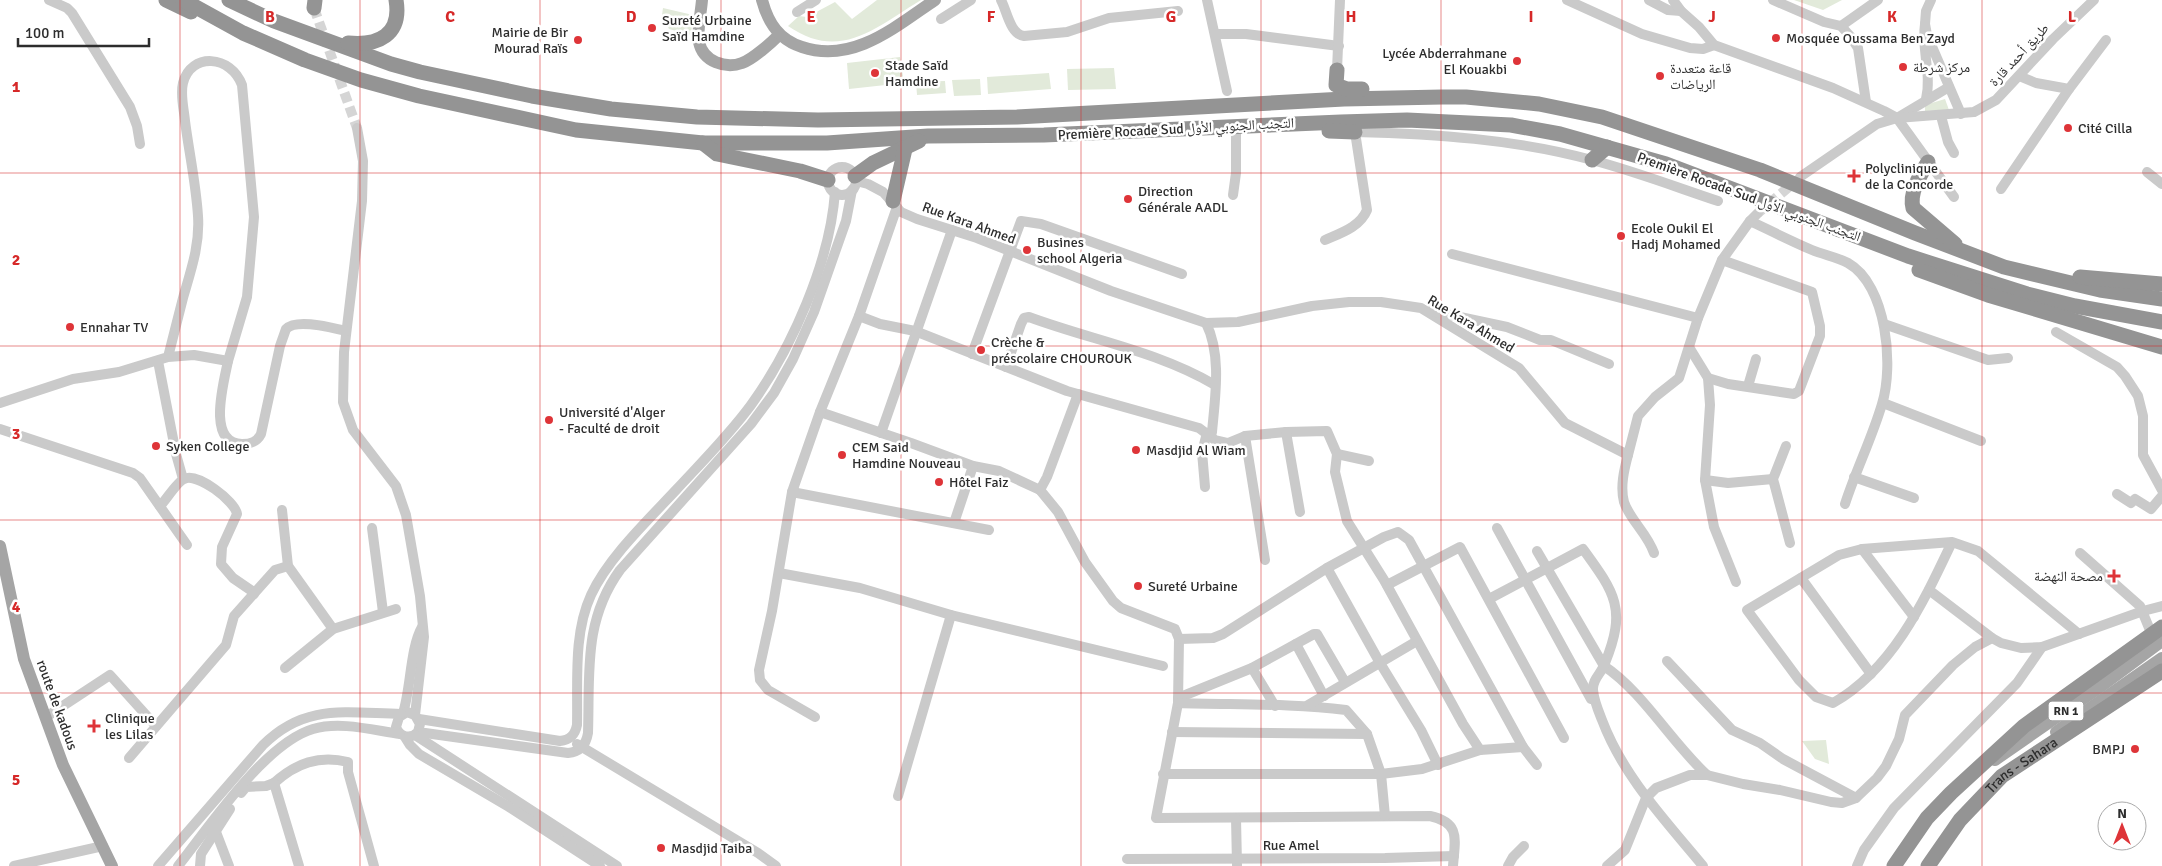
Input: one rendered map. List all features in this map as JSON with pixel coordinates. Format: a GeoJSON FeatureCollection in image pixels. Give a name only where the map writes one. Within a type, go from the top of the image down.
{"type":"FeatureCollection","features":[{"type":"Feature","properties":{"kind":"highway"},"geometry":{"type":"LineString","coordinates":[[166,0],[190,12],[212,16]]}},
{"type":"Feature","properties":{"kind":"highway","name":"Première Rocade Sud التجنب الجنوبي الأول"},"geometry":{"type":"LineString","coordinates":[[183,0],[243,33],[305,60],[361,80],[419,96],[576,130],[703,143],[827,144],[928,136],[1044,135],[1398,120],[1462,121],[1512,125],[1560,134],[1666,164],[1908,256],[2008,288],[2075,306],[2162,322]]}},
{"type":"Feature","properties":{"kind":"highway","name":"Première Rocade Sud التجنب الجنوبي الأول"},"geometry":{"type":"LineString","coordinates":[[229,0],[274,21],[405,68],[515,92],[611,109],[697,117],[818,120],[1016,116],[1227,98],[1466,97],[1539,104],[1602,117],[1760,170],[2004,267],[2100,290],[2162,299]]}},
{"type":"Feature","properties":{"kind":"highway"},"geometry":{"type":"LineString","coordinates":[[330,41],[364,44],[380,40],[394,24],[397,8],[396,0]]}},
{"type":"Feature","properties":{"kind":"highway"},"geometry":{"type":"LineString","coordinates":[[1337,70],[1336,85],[1340,88],[1412,89],[1426,91],[1442,97]]}},
{"type":"Feature","properties":{"kind":"highway"},"geometry":{"type":"LineString","coordinates":[[1239,126],[1355,132]]}},
{"type":"Feature","properties":{"kind":"highway"},"geometry":{"type":"LineString","coordinates":[[854,184],[873,163],[905,149],[928,136]]}},
{"type":"Feature","properties":{"kind":"highway"},"geometry":{"type":"LineString","coordinates":[[703,143],[717,154],[800,170],[832,186]]}},
{"type":"Feature","properties":{"kind":"highway"},"geometry":{"type":"LineString","coordinates":[[1592,160],[1607,147]]}},
{"type":"Feature","properties":{"kind":"highway"},"geometry":{"type":"LineString","coordinates":[[895,204],[905,149]]}},
{"type":"Feature","properties":{"kind":"highway"},"geometry":{"type":"LineString","coordinates":[[1928,162],[1919,176],[1913,194],[1911,202],[1913,208],[1968,254]]}},
{"type":"Feature","properties":{"kind":"highway"},"geometry":{"type":"LineString","coordinates":[[1780,206],[1839,237],[1937,277],[1988,295],[2162,347]]}},
{"type":"Feature","properties":{"kind":"highway"},"geometry":{"type":"LineString","coordinates":[[2004,267],[2073,277],[2162,284]]}},
{"type":"Feature","properties":{"kind":"highway","name":"Trans - Sahara"},"geometry":{"type":"LineString","coordinates":[[1894,866],[1928,818],[1951,793],[2024,726],[2159,635]]}},
{"type":"Feature","properties":{"kind":"highway","name":"Trans - Sahara"},"geometry":{"type":"LineString","coordinates":[[1928,866],[1960,820],[2002,776],[2162,671]]}},
{"type":"Feature","properties":{"kind":"main road"},"geometry":{"type":"LineString","coordinates":[[702,0],[699,42],[706,55],[715,62],[743,63],[752,58],[779,35]]}},
{"type":"Feature","properties":{"kind":"main road"},"geometry":{"type":"LineString","coordinates":[[762,0],[768,18],[779,35],[793,44],[817,51],[844,51],[866,43],[935,0]]}},
{"type":"Feature","properties":{"kind":"main road","name":"route de kadous"},"geometry":{"type":"LineString","coordinates":[[0,546],[24,659],[63,765],[112,866]]}},
{"type":"Feature","properties":{"kind":"main road","name":"RN 1"},"geometry":{"type":"LineString","coordinates":[[2002,776],[2034,748],[2162,658]]}},
{"type":"Feature","properties":{"kind":"street"},"geometry":{"type":"LineString","coordinates":[[49,0],[67,8],[72,13],[121,90],[134,116],[140,144]]}},
{"type":"Feature","properties":{"kind":"street"},"geometry":{"type":"LineString","coordinates":[[797,12],[816,0]]}},
{"type":"Feature","properties":{"kind":"street"},"geometry":{"type":"LineString","coordinates":[[941,19],[971,0]]}},
{"type":"Feature","properties":{"kind":"street"},"geometry":{"type":"LineString","coordinates":[[1001,0],[1016,32],[1024,36],[1067,32],[1109,18],[1178,11]]}},
{"type":"Feature","properties":{"kind":"street"},"geometry":{"type":"LineString","coordinates":[[1207,0],[1227,98]]}},
{"type":"Feature","properties":{"kind":"street"},"geometry":{"type":"LineString","coordinates":[[1337,70],[1340,0]]}},
{"type":"Feature","properties":{"kind":"street"},"geometry":{"type":"LineString","coordinates":[[1567,0],[1642,34],[1690,48],[1703,49],[1714,45]]}},
{"type":"Feature","properties":{"kind":"street"},"geometry":{"type":"LineString","coordinates":[[1649,0],[1668,10],[1681,11]]}},
{"type":"Feature","properties":{"kind":"street"},"geometry":{"type":"LineString","coordinates":[[1673,0],[1681,11],[1700,27],[1714,45],[1832,88],[1866,102],[1897,118],[1954,197]]}},
{"type":"Feature","properties":{"kind":"street"},"geometry":{"type":"LineString","coordinates":[[1773,0],[1824,22],[1840,26],[1851,37],[1858,48],[1866,102]]}},
{"type":"Feature","properties":{"kind":"street"},"geometry":{"type":"LineString","coordinates":[[1840,26],[1878,0]]}},
{"type":"Feature","properties":{"kind":"street"},"geometry":{"type":"LineString","coordinates":[[1926,99],[1929,82],[1923,36],[1926,11],[1931,0]]}},
{"type":"Feature","properties":{"kind":"street","name":"طريق أحمد قارة"},"geometry":{"type":"LineString","coordinates":[[1897,118],[1974,112],[1996,100],[2053,39],[2094,0]]}},
{"type":"Feature","properties":{"kind":"street"},"geometry":{"type":"LineString","coordinates":[[1925,24],[1927,36],[1961,114]]}},
{"type":"Feature","properties":{"kind":"street"},"geometry":{"type":"LineString","coordinates":[[1215,34],[1246,34],[1338,46]]}},
{"type":"Feature","properties":{"kind":"street"},"geometry":{"type":"LineString","coordinates":[[2001,188],[2069,89],[2106,40]]}},
{"type":"Feature","properties":{"kind":"street"},"geometry":{"type":"LineString","coordinates":[[183,479],[174,446],[163,359],[195,260],[198,237],[198,216],[184,110],[183,84],[194,67],[208,62],[222,62],[234,70],[242,85],[254,217],[247,297],[228,361],[220,409],[220,428],[224,435],[231,442],[247,444],[254,442],[261,434],[280,346],[286,329],[295,324],[304,324],[346,331]]}},
{"type":"Feature","properties":{"kind":"street"},"geometry":{"type":"LineString","coordinates":[[2019,76],[2036,84],[2069,89]]}},
{"type":"Feature","properties":{"kind":"street"},"geometry":{"type":"LineString","coordinates":[[1800,177],[1877,124],[1897,118],[1948,87]]}},
{"type":"Feature","properties":{"kind":"street"},"geometry":{"type":"LineString","coordinates":[[1941,116],[1948,142],[1954,153]]}},
{"type":"Feature","properties":{"kind":"street"},"geometry":{"type":"LineString","coordinates":[[1233,195],[1239,126]]}},
{"type":"Feature","properties":{"kind":"street"},"geometry":{"type":"LineString","coordinates":[[357,128],[363,161],[362,200],[342,372],[343,402],[353,430],[390,479],[401,499],[420,596],[424,645],[417,717],[420,724],[409,734]]}},
{"type":"Feature","properties":{"kind":"street"},"geometry":{"type":"LineString","coordinates":[[1326,240],[1356,224],[1363,218],[1367,210],[1355,132],[1480,140],[1531,147],[1592,160],[1718,201]]}},
{"type":"Feature","properties":{"kind":"street"},"geometry":{"type":"LineString","coordinates":[[158,866],[275,733],[294,722],[322,713],[402,714],[410,712],[417,717],[560,741],[569,739],[574,734],[577,725],[581,628],[590,596],[608,566],[728,434],[752,404],[772,372],[790,338],[823,255],[833,214],[832,171],[840,167],[849,169],[854,184],[846,221],[814,312],[793,359],[774,393],[751,424],[620,570],[603,598],[593,629],[588,733],[582,748],[573,753],[562,753],[331,726],[313,729],[297,736],[266,759],[178,866]]}},
{"type":"Feature","properties":{"kind":"street"},"geometry":{"type":"LineString","coordinates":[[2147,172],[2162,184]]}},
{"type":"Feature","properties":{"kind":"street"},"geometry":{"type":"LineString","coordinates":[[832,186],[843,194],[854,184]]}},
{"type":"Feature","properties":{"kind":"street","name":"Rue Kara Ahmed"},"geometry":{"type":"LineString","coordinates":[[854,184],[872,186],[883,192],[906,215],[916,219],[952,230],[1112,291],[1206,323],[1238,322],[1312,306],[1349,302],[1381,302],[1420,308],[1519,368],[1534,383],[1550,407],[1565,422],[1628,455]]}},
{"type":"Feature","properties":{"kind":"street"},"geometry":{"type":"LineString","coordinates":[[815,717],[768,690],[760,680],[759,670],[779,573],[792,492],[820,412],[859,316],[895,204]]}},
{"type":"Feature","properties":{"kind":"street"},"geometry":{"type":"LineString","coordinates":[[1654,553],[1650,540],[1624,503],[1623,479],[1638,416],[1655,397],[1679,378],[1698,318],[1722,260],[1758,213]]}},
{"type":"Feature","properties":{"kind":"street"},"geometry":{"type":"LineString","coordinates":[[972,354],[1020,222],[1029,221],[1182,274]]}},
{"type":"Feature","properties":{"kind":"street"},"geometry":{"type":"LineString","coordinates":[[1750,221],[1813,250],[1849,264],[1860,274],[1875,293],[1884,324],[1886,380],[1883,403],[1845,504]]}},
{"type":"Feature","properties":{"kind":"street"},"geometry":{"type":"LineString","coordinates":[[881,433],[915,331],[952,230]]}},
{"type":"Feature","properties":{"kind":"street"},"geometry":{"type":"LineString","coordinates":[[1452,254],[1698,318]]}},
{"type":"Feature","properties":{"kind":"street"},"geometry":{"type":"LineString","coordinates":[[1708,378],[1728,384],[1794,394],[1799,391],[1820,336],[1820,326],[1812,292],[1722,260]]}},
{"type":"Feature","properties":{"kind":"street"},"geometry":{"type":"LineString","coordinates":[[1420,308],[1507,327],[1540,340],[1551,340],[1609,364]]}},
{"type":"Feature","properties":{"kind":"street"},"geometry":{"type":"LineString","coordinates":[[859,316],[880,324],[915,331],[1078,394],[1099,398],[1132,410],[1199,428],[1216,440],[1228,444],[1245,436],[1327,431],[1338,454],[1335,472],[1347,521],[1387,585],[1416,641],[1480,750]]}},
{"type":"Feature","properties":{"kind":"street"},"geometry":{"type":"LineString","coordinates":[[1006,367],[1021,324],[1024,318],[1029,317],[1127,347],[1192,371],[1215,385]]}},
{"type":"Feature","properties":{"kind":"street"},"geometry":{"type":"LineString","coordinates":[[1204,487],[1202,452],[1208,433],[1212,432],[1215,385],[1213,345],[1206,323]]}},
{"type":"Feature","properties":{"kind":"street"},"geometry":{"type":"LineString","coordinates":[[1884,324],[1988,360],[2008,358]]}},
{"type":"Feature","properties":{"kind":"street"},"geometry":{"type":"LineString","coordinates":[[2056,332],[2117,367],[2126,376],[2138,396],[2143,416],[2143,455],[2162,490]]}},
{"type":"Feature","properties":{"kind":"street"},"geometry":{"type":"LineString","coordinates":[[1689,347],[1708,378],[1710,405],[1705,480],[1714,527],[1736,582]]}},
{"type":"Feature","properties":{"kind":"street"},"geometry":{"type":"LineString","coordinates":[[0,403],[73,379],[119,372],[163,359],[194,355],[228,361]]}},
{"type":"Feature","properties":{"kind":"street"},"geometry":{"type":"LineString","coordinates":[[1748,386],[1756,360]]}},
{"type":"Feature","properties":{"kind":"street"},"geometry":{"type":"LineString","coordinates":[[1040,490],[1047,477],[1078,394]]}},
{"type":"Feature","properties":{"kind":"street"},"geometry":{"type":"LineString","coordinates":[[1883,403],[1981,441]]}},
{"type":"Feature","properties":{"kind":"street"},"geometry":{"type":"LineString","coordinates":[[820,412],[973,466],[999,471],[1040,490],[1058,512],[1085,562],[1113,601],[1134,614],[1170,625],[1178,632],[1178,701],[1156,818],[1430,816],[1450,824],[1453,830],[1454,861]]}},
{"type":"Feature","properties":{"kind":"street"},"geometry":{"type":"LineString","coordinates":[[0,429],[132,473],[140,478],[187,545]]}},
{"type":"Feature","properties":{"kind":"street"},"geometry":{"type":"LineString","coordinates":[[1286,432],[1300,512]]}},
{"type":"Feature","properties":{"kind":"street"},"geometry":{"type":"LineString","coordinates":[[1245,436],[1265,560]]}},
{"type":"Feature","properties":{"kind":"street"},"geometry":{"type":"LineString","coordinates":[[1786,446],[1773,479],[1790,543]]}},
{"type":"Feature","properties":{"kind":"street"},"geometry":{"type":"LineString","coordinates":[[1338,454],[1369,461]]}},
{"type":"Feature","properties":{"kind":"street"},"geometry":{"type":"LineString","coordinates":[[954,523],[973,466]]}},
{"type":"Feature","properties":{"kind":"street"},"geometry":{"type":"LineString","coordinates":[[1854,477],[1914,498]]}},
{"type":"Feature","properties":{"kind":"street"},"geometry":{"type":"LineString","coordinates":[[160,506],[183,479],[193,478],[205,483],[228,500],[236,510],[236,517],[220,553],[221,564],[233,578],[254,594]]}},
{"type":"Feature","properties":{"kind":"street"},"geometry":{"type":"LineString","coordinates":[[1705,480],[1728,483],[1773,479]]}},
{"type":"Feature","properties":{"kind":"street"},"geometry":{"type":"LineString","coordinates":[[792,492],[989,530]]}},
{"type":"Feature","properties":{"kind":"street"},"geometry":{"type":"LineString","coordinates":[[2117,494],[2131,504],[2135,499],[2151,510],[2162,496]]}},
{"type":"Feature","properties":{"kind":"street"},"geometry":{"type":"LineString","coordinates":[[282,510],[288,566],[334,628]]}},
{"type":"Feature","properties":{"kind":"street"},"geometry":{"type":"LineString","coordinates":[[372,528],[383,612]]}},
{"type":"Feature","properties":{"kind":"street"},"geometry":{"type":"LineString","coordinates":[[1497,528],[1527,579],[1600,716]]}},
{"type":"Feature","properties":{"kind":"street"},"geometry":{"type":"LineString","coordinates":[[1179,638],[1213,638],[1223,634],[1327,568],[1363,548],[1398,532],[1408,540],[1523,747],[1537,765]]}},
{"type":"Feature","properties":{"kind":"street"},"geometry":{"type":"LineString","coordinates":[[1952,542],[1929,590],[1899,640],[1871,674],[1834,704],[1816,697],[1799,680],[1747,610],[1839,555],[1862,549],[1952,542],[1978,551],[2079,634]]}},
{"type":"Feature","properties":{"kind":"street"},"geometry":{"type":"LineString","coordinates":[[1387,585],[1460,547],[1564,738]]}},
{"type":"Feature","properties":{"kind":"street"},"geometry":{"type":"LineString","coordinates":[[1489,599],[1583,549],[1607,582],[1617,606],[1616,633],[1604,666],[1595,679],[1593,688],[1607,735],[1646,798],[1703,866]]}},
{"type":"Feature","properties":{"kind":"street"},"geometry":{"type":"LineString","coordinates":[[1862,549],[1914,617]]}},
{"type":"Feature","properties":{"kind":"street"},"geometry":{"type":"LineString","coordinates":[[1538,551],[1604,666],[1623,680],[1688,757],[1707,775]]}},
{"type":"Feature","properties":{"kind":"street"},"geometry":{"type":"LineString","coordinates":[[2080,554],[2138,604],[2143,611],[2147,625],[2159,635]]}},
{"type":"Feature","properties":{"kind":"street"},"geometry":{"type":"LineString","coordinates":[[129,758],[226,644],[234,616],[275,570],[288,566]]}},
{"type":"Feature","properties":{"kind":"street"},"geometry":{"type":"LineString","coordinates":[[1327,568],[1380,663],[1421,730],[1438,765]]}},
{"type":"Feature","properties":{"kind":"street"},"geometry":{"type":"LineString","coordinates":[[779,573],[860,588],[951,615],[1163,666]]}},
{"type":"Feature","properties":{"kind":"street"},"geometry":{"type":"LineString","coordinates":[[1801,578],[1871,674]]}},
{"type":"Feature","properties":{"kind":"street"},"geometry":{"type":"LineString","coordinates":[[1929,590],[1992,638],[2001,643],[2021,648],[2042,647],[2162,606]]}},
{"type":"Feature","properties":{"kind":"street"},"geometry":{"type":"LineString","coordinates":[[285,668],[334,628],[396,609]]}},
{"type":"Feature","properties":{"kind":"street"},"geometry":{"type":"LineString","coordinates":[[898,796],[951,615]]}},
{"type":"Feature","properties":{"kind":"street"},"geometry":{"type":"LineString","coordinates":[[422,627],[417,639],[409,692],[402,714],[396,724],[617,866]]}},
{"type":"Feature","properties":{"kind":"street"},"geometry":{"type":"LineString","coordinates":[[1178,701],[1252,668],[1314,634],[1317,634],[1345,682]]}},
{"type":"Feature","properties":{"kind":"street"},"geometry":{"type":"LineString","coordinates":[[1613,866],[1625,850],[1646,798],[1656,788],[1690,775],[1707,775],[1831,802],[1842,802],[1856,798],[1877,778],[1886,766],[1899,739],[1906,715],[1953,665],[1975,647],[1992,638]]}},
{"type":"Feature","properties":{"kind":"street"},"geometry":{"type":"LineString","coordinates":[[1308,705],[1416,641]]}},
{"type":"Feature","properties":{"kind":"street"},"geometry":{"type":"LineString","coordinates":[[1296,644],[1324,696]]}},
{"type":"Feature","properties":{"kind":"street"},"geometry":{"type":"LineString","coordinates":[[1857,866],[1864,850],[1894,808],[2016,683],[2042,647]]}},
{"type":"Feature","properties":{"kind":"street"},"geometry":{"type":"LineString","coordinates":[[1667,661],[1732,730],[1760,743],[1783,759],[1856,798]]}},
{"type":"Feature","properties":{"kind":"street"},"geometry":{"type":"LineString","coordinates":[[1252,668],[1275,706]]}},
{"type":"Feature","properties":{"kind":"street"},"geometry":{"type":"LineString","coordinates":[[46,717],[110,675],[156,726]]}},
{"type":"Feature","properties":{"kind":"street"},"geometry":{"type":"LineString","coordinates":[[1178,701],[1275,706],[1308,705],[1346,710],[1367,734],[1381,774],[1385,816]]}},
{"type":"Feature","properties":{"kind":"street"},"geometry":{"type":"LineString","coordinates":[[1172,732],[1367,734]]}},
{"type":"Feature","properties":{"kind":"street"},"geometry":{"type":"LineString","coordinates":[[409,734],[410,745],[419,754],[508,807],[600,866]]}},
{"type":"Feature","properties":{"kind":"street"},"geometry":{"type":"LineString","coordinates":[[569,739],[758,853],[776,866]]}},
{"type":"Feature","properties":{"kind":"street"},"geometry":{"type":"LineString","coordinates":[[1163,774],[1381,774],[1422,769],[1480,750],[1523,747]]}},
{"type":"Feature","properties":{"kind":"street"},"geometry":{"type":"LineString","coordinates":[[200,866],[201,854],[246,787],[266,786],[274,783],[287,771],[298,765],[318,760],[337,760],[348,762],[348,772],[374,866]]}},
{"type":"Feature","properties":{"kind":"street"},"geometry":{"type":"LineString","coordinates":[[274,783],[300,866]]}},
{"type":"Feature","properties":{"kind":"street"},"geometry":{"type":"LineString","coordinates":[[1236,818],[1237,863]]}},
{"type":"Feature","properties":{"kind":"street"},"geometry":{"type":"LineString","coordinates":[[216,832],[229,866]]}},
{"type":"Feature","properties":{"kind":"street"},"geometry":{"type":"LineString","coordinates":[[14,866],[103,846]]}},
{"type":"Feature","properties":{"kind":"street"},"geometry":{"type":"LineString","coordinates":[[1508,866],[1512,857],[1524,846]]}},
{"type":"Feature","properties":{"kind":"street"},"geometry":{"type":"LineString","coordinates":[[1607,866],[1625,850]]}},
{"type":"Feature","properties":{"kind":"street","name":"Rue Amel"},"geometry":{"type":"LineString","coordinates":[[1128,859],[1237,863],[1385,858],[1454,861]]}},
{"type":"Feature","properties":{"kind":"green space"},"geometry":{"type":"Polygon","coordinates":[[[877,0],[921,0],[872,30],[857,37],[841,41],[824,41],[807,36],[788,26],[799,16],[807,17],[835,2],[852,19],[877,0]]]}},
{"type":"Feature","properties":{"kind":"green space"},"geometry":{"type":"Polygon","coordinates":[[[1794,0],[1842,0],[1823,10],[1794,0]]]}},
{"type":"Feature","properties":{"kind":"green space"},"geometry":{"type":"Polygon","coordinates":[[[663,8],[693,15],[691,35],[669,29],[662,15],[663,8]]]}},
{"type":"Feature","properties":{"kind":"green space","name":"Stade Saïd Hamdine"},"geometry":{"type":"Polygon","coordinates":[[[900,57],[904,83],[849,89],[847,63],[900,57]]]}},
{"type":"Feature","properties":{"kind":"green space"},"geometry":{"type":"Polygon","coordinates":[[[1114,68],[1116,89],[1068,90],[1067,69],[1114,68]]]}},
{"type":"Feature","properties":{"kind":"green space"},"geometry":{"type":"Polygon","coordinates":[[[1049,73],[1051,89],[988,94],[987,77],[1049,73]]]}},
{"type":"Feature","properties":{"kind":"green space"},"geometry":{"type":"Polygon","coordinates":[[[980,79],[981,95],[954,96],[952,80],[980,79]]]}},
{"type":"Feature","properties":{"kind":"green space"},"geometry":{"type":"Polygon","coordinates":[[[945,81],[946,93],[917,95],[916,82],[945,81]]]}},
{"type":"Feature","properties":{"kind":"green space"},"geometry":{"type":"Polygon","coordinates":[[[1945,99],[1949,110],[1925,111],[1925,105],[1945,99]]]}},
{"type":"Feature","properties":{"kind":"green space"},"geometry":{"type":"Polygon","coordinates":[[[1826,740],[1829,764],[1815,759],[1802,741],[1826,740]]]}},
{"type":"Feature","properties":{"kind":"tunnel"},"geometry":{"type":"LineString","coordinates":[[314,8],[357,128]]}},
{"type":"Feature","properties":{"kind":"tunnel"},"geometry":{"type":"LineString","coordinates":[[1758,213],[1796,181]]}},
{"type":"Feature","properties":{"kind":"place","name":"Sureté Urbaine Saïd Hamdine"},"geometry":{"type":"Point","coordinates":[652,28]}},
{"type":"Feature","properties":{"kind":"place","name":"Mosquée Oussama Ben Zayd"},"geometry":{"type":"Point","coordinates":[1776,38]}},
{"type":"Feature","properties":{"kind":"place","name":"Mairie de Bir Mourad Raïs"},"geometry":{"type":"Point","coordinates":[578,40]}},
{"type":"Feature","properties":{"kind":"place","name":"Lycée Abderrahmane El Kouakbi"},"geometry":{"type":"Point","coordinates":[1517,61]}},
{"type":"Feature","properties":{"kind":"place","name":"مركز شرطة"},"geometry":{"type":"Point","coordinates":[1903,67]}},
{"type":"Feature","properties":{"kind":"place","name":"Stade Saïd Hamdine"},"geometry":{"type":"Point","coordinates":[875,73]}},
{"type":"Feature","properties":{"kind":"place","name":"قاعة متعددة الرياضات"},"geometry":{"type":"Point","coordinates":[1660,76]}},
{"type":"Feature","properties":{"kind":"place","name":"Cité Cilla"},"geometry":{"type":"Point","coordinates":[2068,128]}},
{"type":"Feature","properties":{"kind":"place","name":"Polyclinique de la Concorde"},"geometry":{"type":"Point","coordinates":[1854,176]}},
{"type":"Feature","properties":{"kind":"place","name":"Direction Générale AADL"},"geometry":{"type":"Point","coordinates":[1128,199]}},
{"type":"Feature","properties":{"kind":"place","name":"Ecole Oukil El Hadj Mohamed"},"geometry":{"type":"Point","coordinates":[1621,236]}},
{"type":"Feature","properties":{"kind":"place","name":"Busines school Algeria"},"geometry":{"type":"Point","coordinates":[1027,250]}},
{"type":"Feature","properties":{"kind":"place","name":"Ennahar TV"},"geometry":{"type":"Point","coordinates":[70,327]}},
{"type":"Feature","properties":{"kind":"place","name":"Crèche & préscolaire CHOUROUK"},"geometry":{"type":"Point","coordinates":[981,350]}},
{"type":"Feature","properties":{"kind":"place","name":"Université d'Alger - Faculté de droit"},"geometry":{"type":"Point","coordinates":[549,420]}},
{"type":"Feature","properties":{"kind":"place","name":"Syken College"},"geometry":{"type":"Point","coordinates":[156,446]}},
{"type":"Feature","properties":{"kind":"place","name":"Masdjid Al Wiam"},"geometry":{"type":"Point","coordinates":[1136,450]}},
{"type":"Feature","properties":{"kind":"place","name":"CEM Said Hamdine Nouveau"},"geometry":{"type":"Point","coordinates":[842,455]}},
{"type":"Feature","properties":{"kind":"place","name":"Hôtel Faiz"},"geometry":{"type":"Point","coordinates":[939,482]}},
{"type":"Feature","properties":{"kind":"place","name":"مصحة النهضة"},"geometry":{"type":"Point","coordinates":[2114,576]}},
{"type":"Feature","properties":{"kind":"place","name":"Sureté Urbaine"},"geometry":{"type":"Point","coordinates":[1138,586]}},
{"type":"Feature","properties":{"kind":"place","name":"Clinique les Lilas"},"geometry":{"type":"Point","coordinates":[94,726]}},
{"type":"Feature","properties":{"kind":"place","name":"BMPJ"},"geometry":{"type":"Point","coordinates":[2135,749]}},
{"type":"Feature","properties":{"kind":"place","name":"Masdjid Taiba"},"geometry":{"type":"Point","coordinates":[661,848]}}]}
